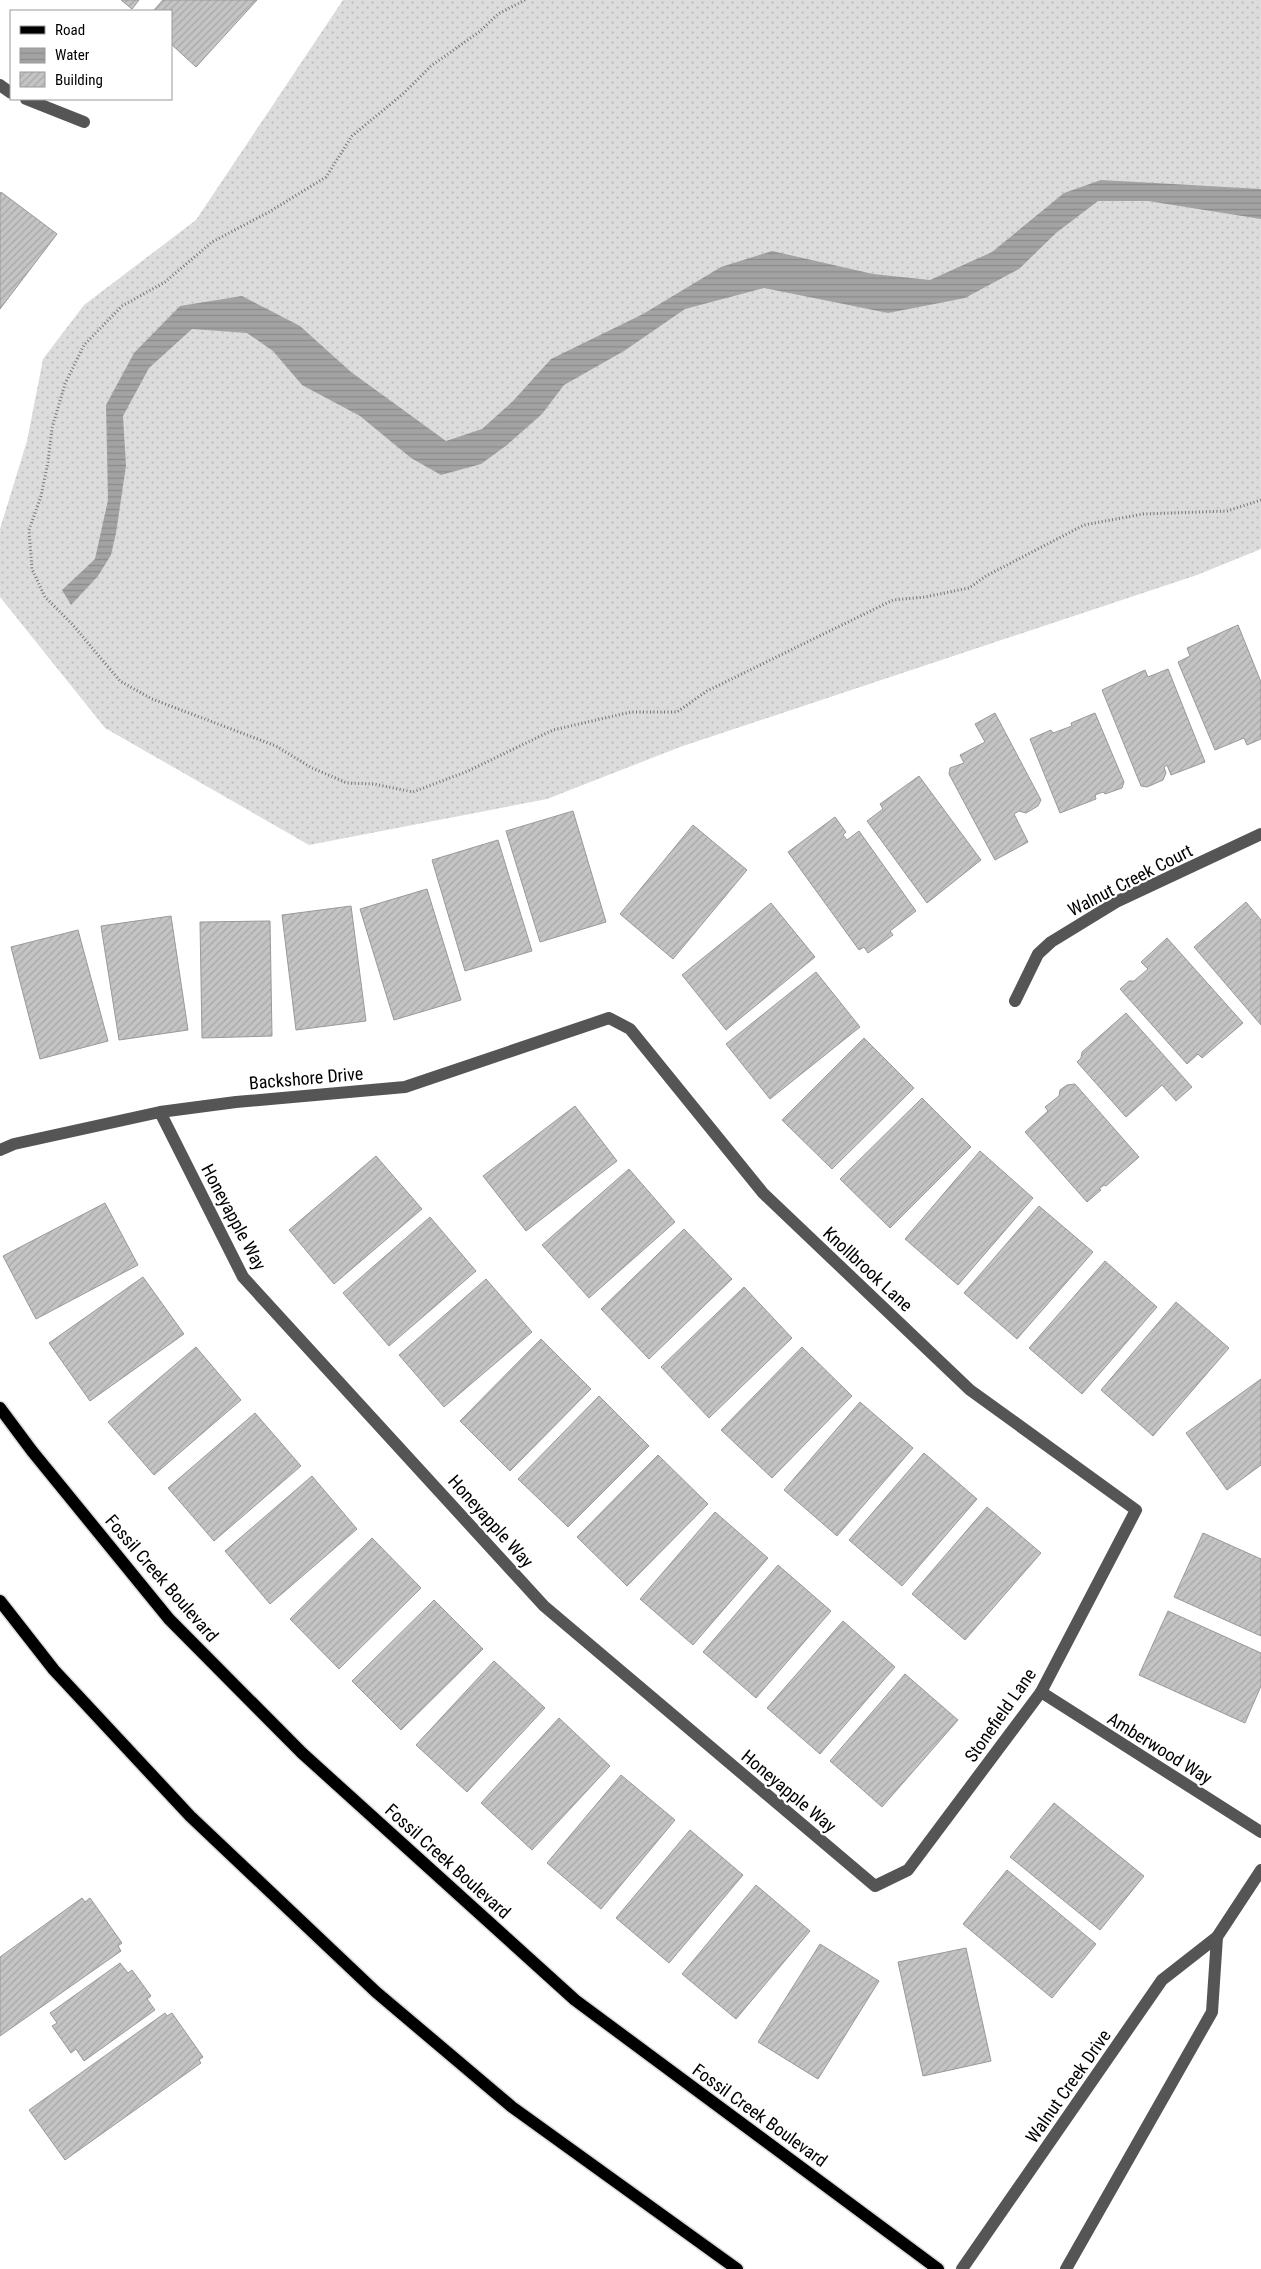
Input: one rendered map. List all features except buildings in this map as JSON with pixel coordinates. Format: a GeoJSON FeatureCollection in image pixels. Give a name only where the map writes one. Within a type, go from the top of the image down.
{"type":"FeatureCollection","features":[{"type":"Feature","properties":{"kind":"main road","name":"Fossil Creek Boulevard"},"geometry":{"type":"LineString","coordinates":[[0,1408],[32,1451],[169,1619],[302,1753],[575,2000],[938,2269]]}},
{"type":"Feature","properties":{"kind":"main road"},"geometry":{"type":"LineString","coordinates":[[0,1601],[54,1670],[190,1816],[376,1992],[512,2107],[737,2269]]}},
{"type":"Feature","properties":{"kind":"street"},"geometry":{"type":"LineString","coordinates":[[29,100],[84,122]]}},
{"type":"Feature","properties":{"kind":"street","name":"Walnut Creek Court"},"geometry":{"type":"LineString","coordinates":[[1015,1001],[1038,954],[1051,942],[1118,901],[1261,834]]}},
{"type":"Feature","properties":{"kind":"street","name":"Backshore Drive"},"geometry":{"type":"LineString","coordinates":[[0,1150],[14,1144],[160,1112],[236,1102],[405,1087],[609,1018]]}},
{"type":"Feature","properties":{"kind":"street","name":"Knollbrook Lane"},"geometry":{"type":"LineString","coordinates":[[609,1018],[630,1029],[763,1193],[970,1390],[1136,1510]]}},
{"type":"Feature","properties":{"kind":"street","name":"Honeyapple Way"},"geometry":{"type":"LineString","coordinates":[[160,1112],[243,1276],[537,1598],[875,1886]]}},
{"type":"Feature","properties":{"kind":"street","name":"Stonefield Lane"},"geometry":{"type":"LineString","coordinates":[[875,1886],[908,1870],[1041,1692],[1136,1510]]}},
{"type":"Feature","properties":{"kind":"street","name":"Amberwood Way"},"geometry":{"type":"LineString","coordinates":[[1041,1692],[1261,1832]]}},
{"type":"Feature","properties":{"kind":"street","name":"Walnut Creek Drive"},"geometry":{"type":"LineString","coordinates":[[962,2269],[1162,1980],[1217,1937],[1261,1870]]}},
{"type":"Feature","properties":{"kind":"street","name":"Walnut Creek Drive"},"geometry":{"type":"LineString","coordinates":[[1066,2269],[1212,2012],[1217,1937]]}},
{"type":"Feature","properties":{"kind":"path"},"geometry":{"type":"LineString","coordinates":[[525,0],[498,14],[479,32],[438,60],[404,94],[352,136],[326,177],[269,212],[212,242],[165,282],[122,306],[84,345],[65,384],[55,419],[41,496],[29,530],[32,569],[48,599],[120,681],[152,699],[276,746],[312,768],[347,784],[374,784],[413,792],[468,771],[553,730],[631,712],[677,712],[707,691],[893,600],[925,597],[969,588],[986,576],[1084,524],[1143,514],[1227,511],[1261,500]]}},
{"type":"Feature","properties":{"kind":"shaded area"},"geometry":{"type":"Polygon","coordinates":[[[343,0],[1261,0],[1261,549],[1197,575],[680,747],[547,799],[309,845],[105,728],[0,597],[0,529],[27,441],[43,359],[84,305],[196,220],[343,0]]]}},
{"type":"Feature","properties":{"kind":"water"},"geometry":{"type":"Polygon","coordinates":[[[1101,180],[1261,189],[1261,219],[1148,201],[1098,201],[1056,233],[1019,269],[965,298],[888,313],[764,288],[685,309],[624,351],[564,385],[542,414],[507,445],[481,464],[441,475],[411,458],[360,416],[302,385],[273,351],[247,333],[192,329],[149,368],[123,416],[126,466],[111,555],[98,576],[71,605],[62,590],[95,559],[108,500],[106,405],[134,353],[180,306],[242,296],[300,326],[351,372],[446,441],[482,429],[513,401],[551,359],[643,314],[721,267],[772,251],[873,274],[930,280],[992,252],[1064,193],[1101,180]]]}}]}
